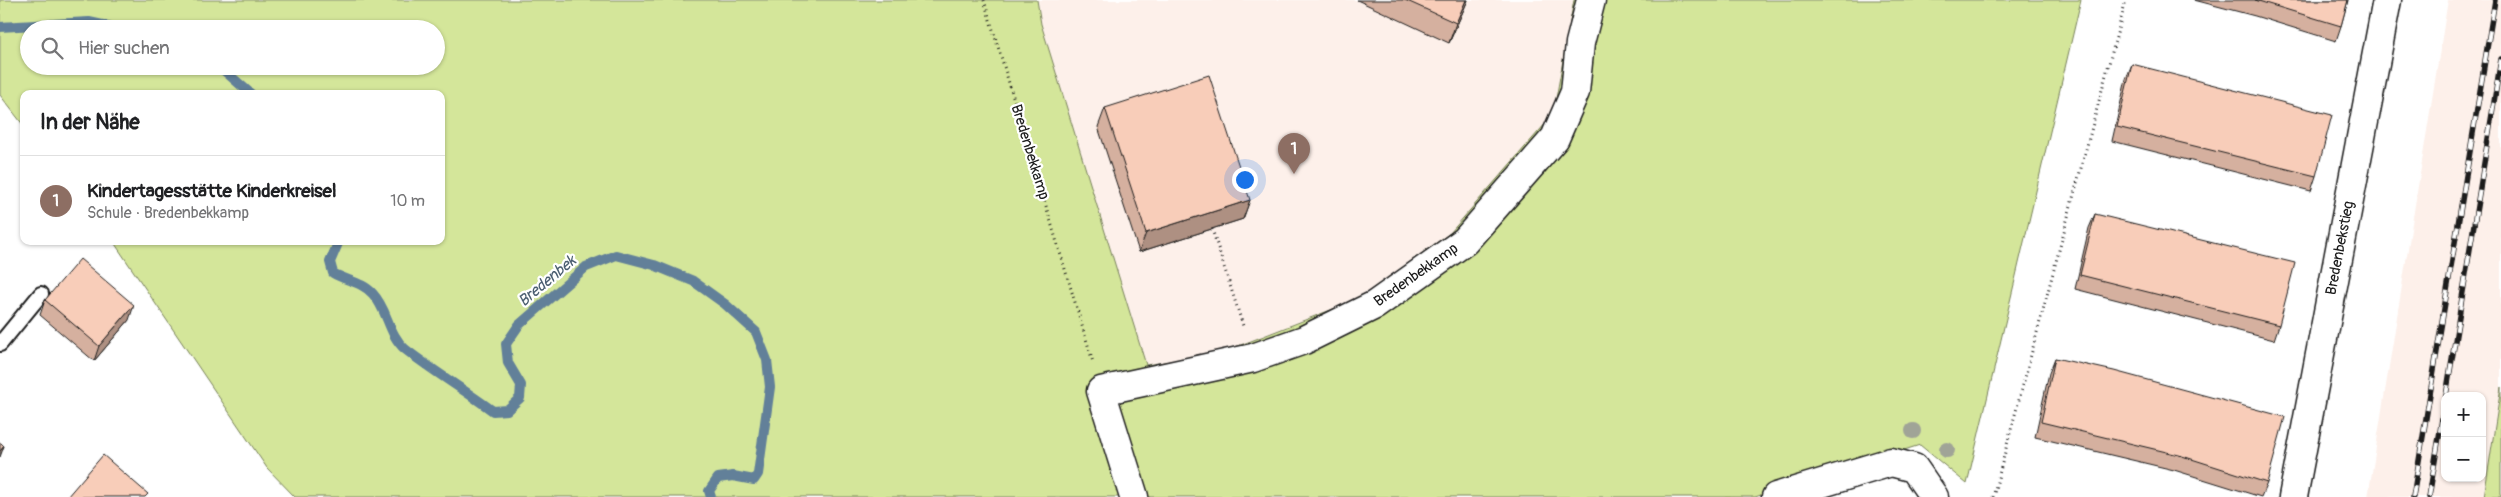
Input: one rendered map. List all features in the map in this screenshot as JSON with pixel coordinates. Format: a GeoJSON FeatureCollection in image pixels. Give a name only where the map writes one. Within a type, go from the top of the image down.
{"type":"FeatureCollection","features":[{"type":"Feature","properties":{"kind":"street","name":"Bredenbekkamp"},"geometry":{"type":"LineString","coordinates":[[1101,391],[1253,358],[1304,340],[1375,305],[1465,241],[1555,138],[1575,92],[1580,43],[1591,0]]}},
{"type":"Feature","properties":{"kind":"street","name":"Bredenbekstieg"},"geometry":{"type":"LineString","coordinates":[[2293,497],[2387,0]]}},
{"type":"Feature","properties":{"kind":"street"},"geometry":{"type":"LineString","coordinates":[[1101,391],[1134,497]]}},
{"type":"Feature","properties":{"kind":"street"},"geometry":{"type":"LineString","coordinates":[[1776,497],[1891,462],[1914,468],[1934,497]]}},
{"type":"Feature","properties":{"kind":"lane"},"geometry":{"type":"LineString","coordinates":[[0,344],[41,294]]}},
{"type":"Feature","properties":{"kind":"path","name":"Bredenbekkamp"},"geometry":{"type":"LineString","coordinates":[[984,0],[1101,391]]}},
{"type":"Feature","properties":{"kind":"path"},"geometry":{"type":"LineString","coordinates":[[1993,497],[2126,0]]}},
{"type":"Feature","properties":{"kind":"path"},"geometry":{"type":"LineString","coordinates":[[1212,229],[1253,358]]}},
{"type":"Feature","properties":{"kind":"shaded area"},"geometry":{"type":"Polygon","coordinates":[[[1037,0],[1574,0],[1553,115],[1450,233],[1359,299],[1220,353],[1146,365],[1041,24],[1037,0]]]}},
{"type":"Feature","properties":{"kind":"shaded area"},"geometry":{"type":"Polygon","coordinates":[[[2448,0],[2501,0],[2501,387],[2484,497],[2368,497],[2448,0]]]}},
{"type":"Feature","properties":{"kind":"green space"},"geometry":{"type":"Polygon","coordinates":[[[0,0],[1037,0],[1041,24],[1146,365],[1220,353],[1359,299],[1450,233],[1553,115],[1574,0],[2081,0],[1967,484],[1920,445],[1755,497],[295,497],[267,468],[116,245],[445,245],[445,90],[20,90],[20,121],[0,95],[0,0]]]}},
{"type":"Feature","properties":{"kind":"green space"},"geometry":{"type":"Polygon","coordinates":[[[2501,387],[2501,497],[2484,497],[2501,387]]]}},
{"type":"Feature","properties":{"kind":"building"},"geometry":{"type":"Polygon","coordinates":[[[1405,0],[1466,0],[1456,23],[1405,0]]]}},
{"type":"Feature","properties":{"kind":"building"},"geometry":{"type":"Polygon","coordinates":[[[2255,0],[2348,0],[2341,26],[2255,0]]]}},
{"type":"Feature","properties":{"kind":"building"},"geometry":{"type":"Polygon","coordinates":[[[2132,64],[2332,115],[2316,176],[2117,127],[2132,64]]]}},
{"type":"Feature","properties":{"kind":"building"},"geometry":{"type":"Polygon","coordinates":[[[1209,75],[1250,200],[1146,233],[1105,108],[1209,75]]]}},
{"type":"Feature","properties":{"kind":"building"},"geometry":{"type":"Polygon","coordinates":[[[2095,214],[2295,263],[2279,325],[2080,275],[2095,214]]]}},
{"type":"Feature","properties":{"kind":"building"},"geometry":{"type":"Polygon","coordinates":[[[80,259],[134,305],[99,346],[45,300],[80,259]]]}},
{"type":"Feature","properties":{"kind":"building"},"geometry":{"type":"Polygon","coordinates":[[[2055,358],[2114,371],[2285,417],[2267,483],[2179,455],[2041,422],[2055,358]]]}},
{"type":"Feature","properties":{"kind":"building"},"geometry":{"type":"Polygon","coordinates":[[[0,442],[4,446],[0,451],[0,442]]]}},
{"type":"Feature","properties":{"kind":"building"},"geometry":{"type":"Polygon","coordinates":[[[103,455],[148,494],[145,497],[67,497],[103,455]]]}},
{"type":"Feature","properties":{"kind":"waterway","name":"Bredenbek"},"geometry":{"type":"LineString","coordinates":[[0,27],[20,26]]}},
{"type":"Feature","properties":{"kind":"waterway","name":"Bredenbek"},"geometry":{"type":"LineString","coordinates":[[229,75],[246,90]]}},
{"type":"Feature","properties":{"kind":"waterway","name":"Bredenbek"},"geometry":{"type":"LineString","coordinates":[[337,245],[330,262],[333,273],[369,290],[378,300],[395,336],[405,349],[493,411],[507,410],[520,398],[521,385],[508,363],[506,344],[519,325],[586,267],[616,255],[654,265],[693,281],[725,304],[756,332],[767,360],[770,387],[758,474],[754,480],[733,476],[718,478],[709,491],[711,497]]}},
{"type":"Feature","properties":{"kind":"railway"},"geometry":{"type":"LineString","coordinates":[[2413,497],[2495,0]]}},
{"type":"Feature","properties":{"kind":"railway"},"geometry":{"type":"LineString","coordinates":[[2447,392],[2501,59]]}},
{"type":"Feature","properties":{"kind":"railway"},"geometry":{"type":"LineString","coordinates":[[2429,497],[2441,425]]}},
{"type":"Feature","properties":{"kind":"place","name":"Kindertagesstätte Kinderkreisel"},"geometry":{"type":"Point","coordinates":[1294,174]}}]}
